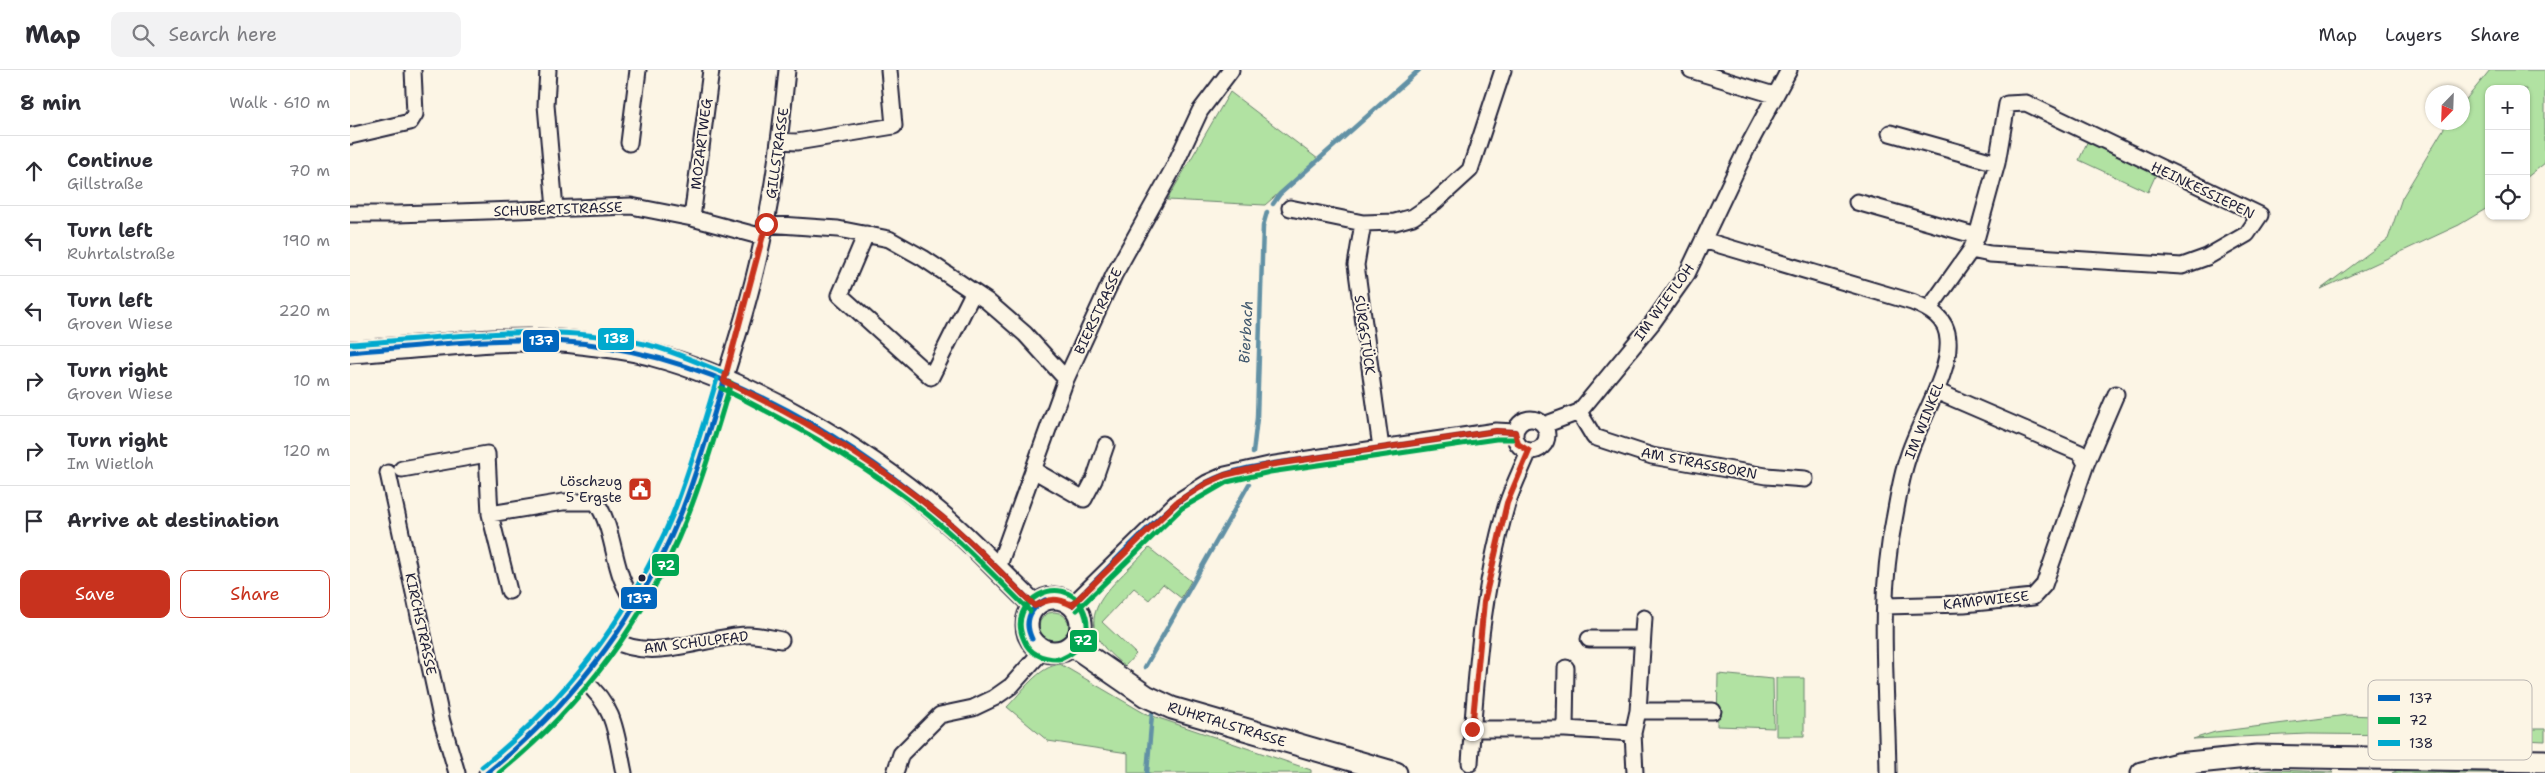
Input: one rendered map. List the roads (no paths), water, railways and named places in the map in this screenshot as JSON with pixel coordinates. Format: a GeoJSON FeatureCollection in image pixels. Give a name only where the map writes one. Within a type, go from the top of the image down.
{"type":"FeatureCollection","features":[{"type":"Feature","properties":{"kind":"main road"},"geometry":{"type":"LineString","coordinates":[[350,352],[520,341],[579,342],[652,354],[724,381],[762,398],[851,449],[936,511],[998,568],[1035,606]]}},
{"type":"Feature","properties":{"kind":"main road"},"geometry":{"type":"LineString","coordinates":[[1046,599],[1060,599],[1072,605],[1080,620],[1077,638],[1072,645],[1058,652],[1043,650],[1034,644],[1028,630],[1029,614],[1035,606],[1046,599]]}},
{"type":"Feature","properties":{"kind":"main road","name":"RUHRTALSTRASSE"},"geometry":{"type":"LineString","coordinates":[[1072,645],[1146,696],[1172,708],[1396,773]]}},
{"type":"Feature","properties":{"kind":"main road"},"geometry":{"type":"LineString","coordinates":[[2142,773],[2257,756],[2368,758]]}},
{"type":"Feature","properties":{"kind":"main road"},"geometry":{"type":"LineString","coordinates":[[2487,760],[2545,761]]}},
{"type":"Feature","properties":{"kind":"street"},"geometry":{"type":"LineString","coordinates":[[350,136],[410,122],[415,114],[413,70]]}},
{"type":"Feature","properties":{"kind":"street"},"geometry":{"type":"LineString","coordinates":[[548,70],[546,105],[556,208]]}},
{"type":"Feature","properties":{"kind":"street"},"geometry":{"type":"LineString","coordinates":[[629,143],[638,70]]}},
{"type":"Feature","properties":{"kind":"street","name":"MOZARTWEG"},"geometry":{"type":"LineString","coordinates":[[692,218],[711,70]]}},
{"type":"Feature","properties":{"kind":"street","name":"GILLSTRASSE"},"geometry":{"type":"LineString","coordinates":[[724,381],[764,231],[779,141],[787,70]]}},
{"type":"Feature","properties":{"kind":"street"},"geometry":{"type":"LineString","coordinates":[[779,141],[797,142],[894,126],[889,70]]}},
{"type":"Feature","properties":{"kind":"street","name":"BIERSTRASSE"},"geometry":{"type":"LineString","coordinates":[[998,568],[1035,471],[1066,379],[1114,275],[1173,169],[1200,110],[1231,70]]}},
{"type":"Feature","properties":{"kind":"street"},"geometry":{"type":"LineString","coordinates":[[1290,208],[1363,223],[1395,222],[1413,217],[1457,184],[1470,170],[1503,70]]}},
{"type":"Feature","properties":{"kind":"street"},"geometry":{"type":"LineString","coordinates":[[1691,70],[1774,95]]}},
{"type":"Feature","properties":{"kind":"street","name":"IM WIETLOH"},"geometry":{"type":"LineString","coordinates":[[1579,412],[1652,322],[1687,274],[1788,70]]}},
{"type":"Feature","properties":{"kind":"street","name":"HEINKESSIEPEN"},"geometry":{"type":"LineString","coordinates":[[1974,243],[1990,254],[2182,266],[2207,256],[2247,234],[2260,215],[2026,103],[2007,104],[1997,163]]}},
{"type":"Feature","properties":{"kind":"street"},"geometry":{"type":"LineString","coordinates":[[1703,240],[1930,309],[1974,243],[1997,163],[1890,133]]}},
{"type":"Feature","properties":{"kind":"street"},"geometry":{"type":"LineString","coordinates":[[1857,202],[1974,243]]}},
{"type":"Feature","properties":{"kind":"street","name":"SCHUBERTSTRASSE"},"geometry":{"type":"LineString","coordinates":[[350,214],[631,206],[764,231],[838,229],[889,239],[923,258],[973,292],[1025,334],[1066,379]]}},
{"type":"Feature","properties":{"kind":"street","name":"SÜRGSTÜCK"},"geometry":{"type":"LineString","coordinates":[[1363,223],[1356,265],[1381,448]]}},
{"type":"Feature","properties":{"kind":"street"},"geometry":{"type":"LineString","coordinates":[[866,234],[840,295],[931,377],[973,292]]}},
{"type":"Feature","properties":{"kind":"street","name":"IM WINKEL"},"geometry":{"type":"LineString","coordinates":[[1888,773],[1884,666],[1885,577],[1907,457],[1936,391],[1948,357],[1948,338],[1943,321],[1930,309]]}},
{"type":"Feature","properties":{"kind":"street"},"geometry":{"type":"LineString","coordinates":[[487,773],[532,735],[584,681],[636,603],[661,558],[679,517],[724,381]]}},
{"type":"Feature","properties":{"kind":"street"},"geometry":{"type":"LineString","coordinates":[[1936,391],[2080,453],[2086,464]]}},
{"type":"Feature","properties":{"kind":"street","name":"KAMPWIESE"},"geometry":{"type":"LineString","coordinates":[[1885,606],[1964,604],[2033,597],[2044,584],[2086,464],[2116,394]]}},
{"type":"Feature","properties":{"kind":"street"},"geometry":{"type":"LineString","coordinates":[[1544,424],[1579,412]]}},
{"type":"Feature","properties":{"kind":"street","name":"AM STRASSBORN"},"geometry":{"type":"LineString","coordinates":[[1579,412],[1594,437],[1652,456],[1766,476],[1805,479]]}},
{"type":"Feature","properties":{"kind":"street"},"geometry":{"type":"LineString","coordinates":[[1532,418],[1544,424],[1548,432],[1543,446],[1529,451],[1518,444],[1515,432],[1518,425],[1524,420],[1532,418]]}},
{"type":"Feature","properties":{"kind":"street"},"geometry":{"type":"LineString","coordinates":[[1072,605],[1160,517],[1177,502],[1207,483],[1261,466],[1496,431],[1515,432]]}},
{"type":"Feature","properties":{"kind":"street"},"geometry":{"type":"LineString","coordinates":[[1035,471],[1084,499],[1094,480],[1106,445]]}},
{"type":"Feature","properties":{"kind":"street"},"geometry":{"type":"LineString","coordinates":[[1470,763],[1484,602],[1507,503],[1529,451]]}},
{"type":"Feature","properties":{"kind":"street","name":"KIRCHSTRASSE"},"geometry":{"type":"LineString","coordinates":[[457,773],[442,722],[395,471],[487,454],[490,514],[509,591]]}},
{"type":"Feature","properties":{"kind":"street"},"geometry":{"type":"LineString","coordinates":[[490,514],[564,502],[596,502],[604,513],[622,581],[629,595],[636,603]]}},
{"type":"Feature","properties":{"kind":"street"},"geometry":{"type":"LineString","coordinates":[[1636,773],[1633,733],[1638,711],[1641,640],[1644,618]]}},
{"type":"Feature","properties":{"kind":"street","name":"AM SCHULPFAD"},"geometry":{"type":"LineString","coordinates":[[613,640],[635,649],[656,649],[748,634],[781,640]]}},
{"type":"Feature","properties":{"kind":"street"},"geometry":{"type":"LineString","coordinates":[[1589,639],[1641,640]]}},
{"type":"Feature","properties":{"kind":"street"},"geometry":{"type":"LineString","coordinates":[[895,773],[901,754],[940,715],[973,708],[994,698],[1010,686],[1043,650]]}},
{"type":"Feature","properties":{"kind":"street"},"geometry":{"type":"LineString","coordinates":[[1566,668],[1566,729]]}},
{"type":"Feature","properties":{"kind":"street"},"geometry":{"type":"LineString","coordinates":[[584,681],[607,704],[624,773]]}},
{"type":"Feature","properties":{"kind":"street"},"geometry":{"type":"LineString","coordinates":[[1638,711],[1713,711]]}},
{"type":"Feature","properties":{"kind":"street"},"geometry":{"type":"LineString","coordinates":[[1472,729],[1566,729],[1633,733]]}},
{"type":"Feature","properties":{"kind":"waterway","name":"Bierbach"},"geometry":{"type":"LineString","coordinates":[[1273,204],[1280,194],[1419,70]]}},
{"type":"Feature","properties":{"kind":"waterway","name":"Bierbach"},"geometry":{"type":"LineString","coordinates":[[1253,453],[1257,418],[1263,226],[1267,212]]}},
{"type":"Feature","properties":{"kind":"waterway","name":"Bierbach"},"geometry":{"type":"LineString","coordinates":[[1145,667],[1249,484]]}},
{"type":"Feature","properties":{"kind":"waterway","name":"Bierbach"},"geometry":{"type":"LineString","coordinates":[[1147,773],[1152,714]]}},
{"type":"Feature","properties":{"kind":"place","name":"Löschzug 5 Ergste"},"geometry":{"type":"Point","coordinates":[640,489]}}]}
